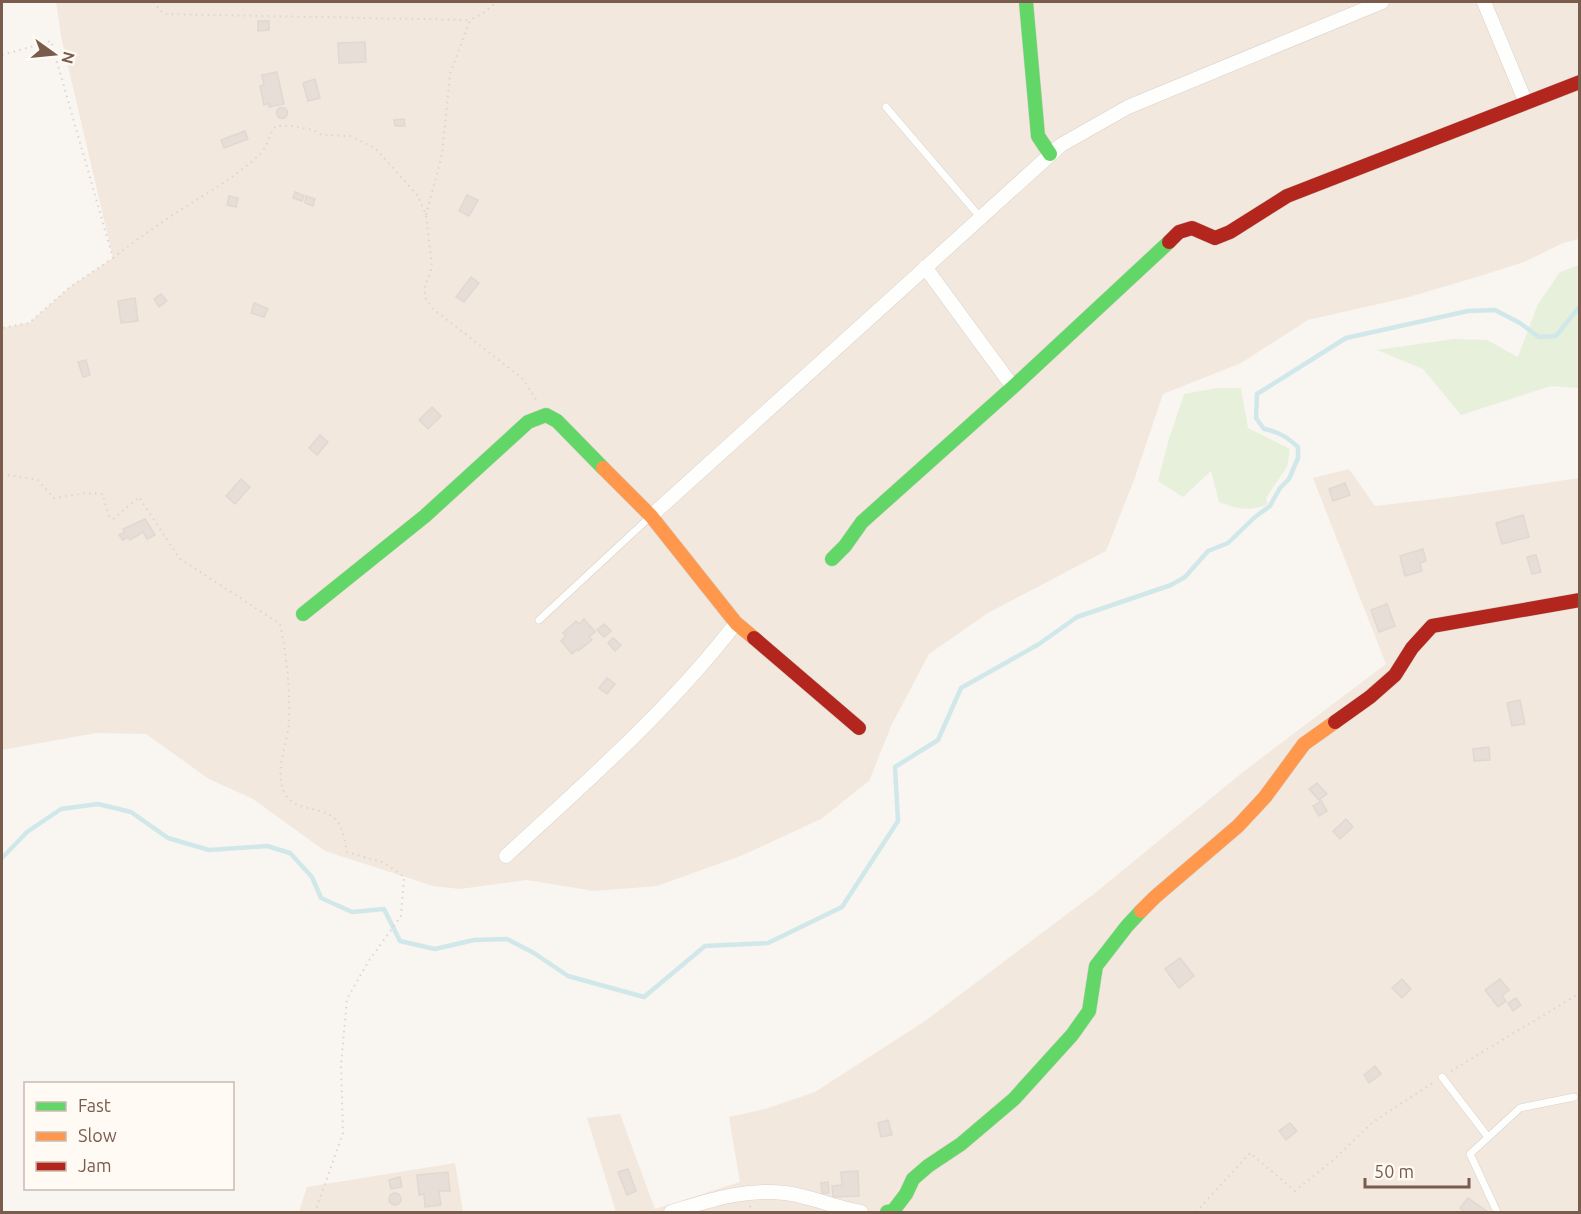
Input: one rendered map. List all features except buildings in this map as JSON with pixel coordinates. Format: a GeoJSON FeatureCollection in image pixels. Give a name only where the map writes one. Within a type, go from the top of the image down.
{"type":"FeatureCollection","features":[{"type":"Feature","properties":{"kind":"street"},"geometry":{"type":"LineString","coordinates":[[1026,2],[1038,136],[1050,154]]}},
{"type":"Feature","properties":{"kind":"street"},"geometry":{"type":"LineString","coordinates":[[651,516],[1061,145],[1128,107],[1382,2]]}},
{"type":"Feature","properties":{"kind":"street"},"geometry":{"type":"LineString","coordinates":[[1484,2],[1526,103]]}},
{"type":"Feature","properties":{"kind":"street"},"geometry":{"type":"LineString","coordinates":[[832,560],[862,522],[1013,387],[1179,232],[1192,228],[1215,238],[1230,232],[1287,196],[1580,82]]}},
{"type":"Feature","properties":{"kind":"street"},"geometry":{"type":"LineString","coordinates":[[925,267],[1013,387]]}},
{"type":"Feature","properties":{"kind":"street"},"geometry":{"type":"LineString","coordinates":[[303,614],[425,516],[528,422],[546,415],[557,421],[651,516],[736,623],[859,728]]}},
{"type":"Feature","properties":{"kind":"street"},"geometry":{"type":"LineString","coordinates":[[887,1212],[892,1211],[906,1194],[913,1179],[961,1144],[1014,1099],[1072,1035],[1089,1011],[1096,966],[1127,926],[1163,890],[1238,826],[1265,797],[1304,744],[1370,697],[1395,675],[1412,648],[1432,626],[1580,600]]}},
{"type":"Feature","properties":{"kind":"street"},"geometry":{"type":"LineString","coordinates":[[506,856],[630,741],[712,654],[736,623]]}},
{"type":"Feature","properties":{"kind":"street"},"geometry":{"type":"LineString","coordinates":[[671,1212],[728,1195],[762,1192],[795,1195],[861,1212]]}},
{"type":"Feature","properties":{"kind":"lane"},"geometry":{"type":"LineString","coordinates":[[886,108],[980,217]]}},
{"type":"Feature","properties":{"kind":"lane"},"geometry":{"type":"LineString","coordinates":[[539,620],[651,516]]}},
{"type":"Feature","properties":{"kind":"lane"},"geometry":{"type":"LineString","coordinates":[[1442,1077],[1488,1137]]}},
{"type":"Feature","properties":{"kind":"lane"},"geometry":{"type":"LineString","coordinates":[[1497,1212],[1470,1154],[1520,1108],[1574,1097]]}},
{"type":"Feature","properties":{"kind":"path"},"geometry":{"type":"LineString","coordinates":[[153,2],[164,14],[470,20],[496,2]]}},
{"type":"Feature","properties":{"kind":"path"},"geometry":{"type":"LineString","coordinates":[[426,215],[442,155],[450,74],[470,20]]}},
{"type":"Feature","properties":{"kind":"path"},"geometry":{"type":"LineString","coordinates":[[2,55],[51,41],[113,258]]}},
{"type":"Feature","properties":{"kind":"path"},"geometry":{"type":"LineString","coordinates":[[2,328],[29,323],[70,287],[145,233],[239,172],[262,152],[268,143],[270,133],[276,126],[294,126],[313,130],[322,135],[350,136],[375,148],[418,196],[426,215],[432,267],[424,289],[426,299],[433,309],[522,378],[546,415]]}},
{"type":"Feature","properties":{"kind":"path"},"geometry":{"type":"LineString","coordinates":[[2,474],[38,480],[54,498],[86,493],[103,494],[108,516],[113,519],[139,497],[179,558],[280,624],[288,664],[289,724],[279,771],[286,795],[300,806],[326,812],[338,822],[347,852],[385,863],[404,877],[401,916],[368,962],[346,999],[341,1065],[343,1132],[315,1212]]}},
{"type":"Feature","properties":{"kind":"path"},"geometry":{"type":"LineString","coordinates":[[1196,1212],[1250,1153],[1295,1191],[1332,1161],[1373,1122],[1580,993]]}},
{"type":"Feature","properties":{"kind":"shaded area"},"geometry":{"type":"Polygon","coordinates":[[[56,2],[1579,2],[1579,239],[1563,243],[1524,262],[1480,276],[1409,297],[1308,320],[1241,363],[1163,394],[1134,480],[1106,551],[988,613],[929,654],[892,724],[869,781],[821,819],[743,855],[657,886],[594,891],[527,880],[460,889],[433,886],[325,851],[253,799],[209,779],[146,734],[96,733],[2,750],[2,328],[29,323],[70,287],[113,258],[61,36],[56,2]]]}},
{"type":"Feature","properties":{"kind":"shaded area"},"geometry":{"type":"Polygon","coordinates":[[[1349,469],[1375,506],[1579,478],[1579,1212],[616,1212],[587,1118],[620,1114],[655,1209],[740,1182],[729,1117],[765,1109],[815,1092],[925,1021],[1095,893],[1243,772],[1386,664],[1313,478],[1349,469]]]}},
{"type":"Feature","properties":{"kind":"shaded area"},"geometry":{"type":"Polygon","coordinates":[[[455,1163],[463,1212],[299,1212],[307,1187],[455,1163]]]}},
{"type":"Feature","properties":{"kind":"green space"},"geometry":{"type":"Polygon","coordinates":[[[1579,265],[1579,388],[1551,386],[1461,415],[1423,369],[1377,350],[1454,339],[1487,340],[1518,357],[1538,304],[1560,272],[1579,265]]]}},
{"type":"Feature","properties":{"kind":"green space"},"geometry":{"type":"Polygon","coordinates":[[[1218,388],[1241,388],[1248,428],[1290,449],[1287,467],[1266,498],[1268,504],[1244,509],[1219,502],[1211,471],[1183,497],[1158,481],[1184,394],[1218,388]]]}},
{"type":"Feature","properties":{"kind":"waterway"},"geometry":{"type":"LineString","coordinates":[[2,858],[27,832],[61,809],[98,804],[131,812],[168,838],[209,850],[267,846],[290,853],[312,877],[321,898],[352,912],[384,909],[400,941],[435,949],[474,940],[507,939],[534,953],[568,976],[644,997],[705,946],[768,943],[842,907],[898,821],[895,767],[938,740],[961,688],[1039,644],[1077,617],[1171,585],[1185,577],[1208,551],[1228,543],[1270,506],[1280,488],[1289,479],[1298,458],[1298,447],[1283,435],[1264,429],[1256,418],[1257,394],[1346,338],[1468,311],[1495,310],[1520,323],[1539,337],[1556,336],[1580,306]]}},
{"type":"Feature","properties":{"kind":"traffic: fast"},"geometry":{"type":"LineString","coordinates":[[1026,2],[1038,136],[1050,154]]}},
{"type":"Feature","properties":{"kind":"traffic: fast"},"geometry":{"type":"LineString","coordinates":[[832,559],[845,546],[862,522],[1013,387],[1169,242]]}},
{"type":"Feature","properties":{"kind":"traffic: fast"},"geometry":{"type":"LineString","coordinates":[[303,614],[425,516],[528,422],[546,415],[557,421],[603,468]]}},
{"type":"Feature","properties":{"kind":"traffic: fast"},"geometry":{"type":"LineString","coordinates":[[887,1212],[893,1211],[906,1194],[913,1179],[961,1144],[1014,1099],[1072,1035],[1089,1011],[1096,966],[1141,911]]}},
{"type":"Feature","properties":{"kind":"traffic: slow"},"geometry":{"type":"LineString","coordinates":[[603,468],[651,516],[736,623],[754,638]]}},
{"type":"Feature","properties":{"kind":"traffic: slow"},"geometry":{"type":"LineString","coordinates":[[1141,911],[1238,826],[1265,797],[1304,744],[1335,722]]}},
{"type":"Feature","properties":{"kind":"traffic: jam"},"geometry":{"type":"LineString","coordinates":[[1169,242],[1179,232],[1192,228],[1215,238],[1230,232],[1287,196],[1580,82]]}},
{"type":"Feature","properties":{"kind":"traffic: jam"},"geometry":{"type":"LineString","coordinates":[[1335,722],[1370,697],[1395,675],[1412,648],[1432,626],[1580,600]]}},
{"type":"Feature","properties":{"kind":"traffic: jam"},"geometry":{"type":"LineString","coordinates":[[754,638],[859,728]]}}]}
